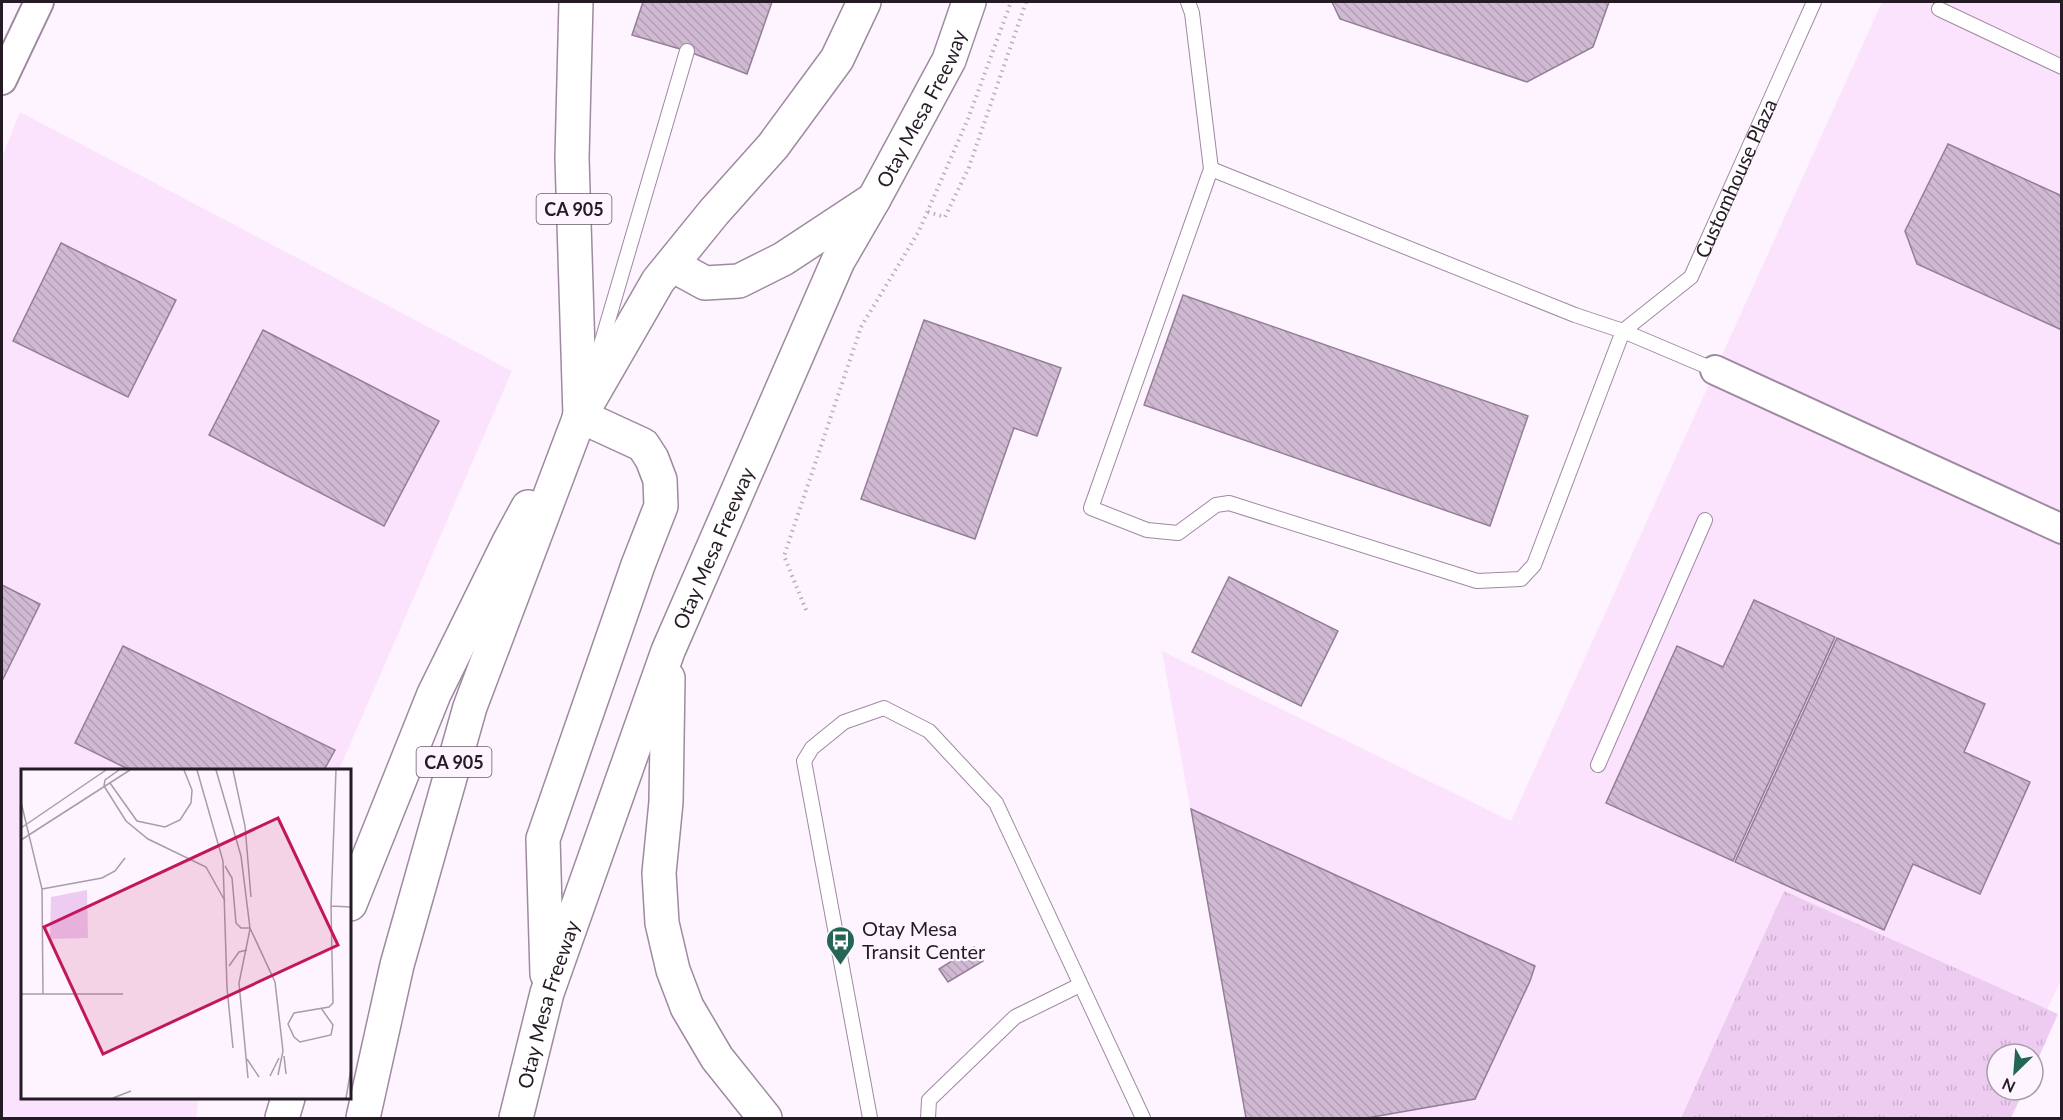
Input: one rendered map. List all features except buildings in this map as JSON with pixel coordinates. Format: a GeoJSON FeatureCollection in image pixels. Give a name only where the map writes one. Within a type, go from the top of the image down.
{"type":"FeatureCollection","features":[{"type":"Feature","properties":{"kind":"highway","name":"CA 905"},"geometry":{"type":"LineString","coordinates":[[363,1119],[397,965],[470,707],[580,416],[572,158],[576,2]]}},
{"type":"Feature","properties":{"kind":"highway"},"geometry":{"type":"LineString","coordinates":[[351,902],[434,694],[508,542],[658,281],[714,212],[773,146],[837,59],[864,2]]}},
{"type":"Feature","properties":{"kind":"highway","name":"Otay Mesa Freeway"},"geometry":{"type":"LineString","coordinates":[[516,1119],[547,993],[668,651],[838,261],[949,60],[969,2]]}},
{"type":"Feature","properties":{"kind":"highway"},"geometry":{"type":"LineString","coordinates":[[672,265],[705,283],[739,281],[783,259],[874,199]]}},
{"type":"Feature","properties":{"kind":"highway"},"geometry":{"type":"LineString","coordinates":[[547,993],[543,838],[634,576],[661,506],[660,480],[652,459],[643,445],[580,416]]}},
{"type":"Feature","properties":{"kind":"highway"},"geometry":{"type":"LineString","coordinates":[[668,651],[666,802],[659,873],[662,923],[673,970],[687,1007],[717,1058],[765,1119]]}},
{"type":"Feature","properties":{"kind":"highway"},"geometry":{"type":"LineString","coordinates":[[282,1119],[288,1099]]}},
{"type":"Feature","properties":{"kind":"street"},"geometry":{"type":"LineString","coordinates":[[2,80],[39,2]]}},
{"type":"Feature","properties":{"kind":"street"},"geometry":{"type":"LineString","coordinates":[[1715,370],[2061,529]]}},
{"type":"Feature","properties":{"kind":"lane"},"geometry":{"type":"LineString","coordinates":[[1188,2],[1192,13],[1211,169],[1090,508],[1147,530],[1178,533],[1216,505],[1229,502],[1477,581],[1521,579],[1534,565],[1623,331]]}},
{"type":"Feature","properties":{"kind":"lane","name":"Customhouse Plaza"},"geometry":{"type":"LineString","coordinates":[[1623,331],[1690,277],[1814,2]]}},
{"type":"Feature","properties":{"kind":"lane"},"geometry":{"type":"LineString","coordinates":[[1939,9],[2061,67]]}},
{"type":"Feature","properties":{"kind":"lane"},"geometry":{"type":"LineString","coordinates":[[580,416],[687,51]]}},
{"type":"Feature","properties":{"kind":"lane"},"geometry":{"type":"LineString","coordinates":[[1211,169],[1575,315],[1623,331],[1715,370]]}},
{"type":"Feature","properties":{"kind":"lane"},"geometry":{"type":"LineString","coordinates":[[1598,765],[1705,520]]}},
{"type":"Feature","properties":{"kind":"lane"},"geometry":{"type":"LineString","coordinates":[[870,1119],[804,761],[812,748],[844,722],[884,708],[929,731],[996,803],[1143,1119]]}},
{"type":"Feature","properties":{"kind":"lane"},"geometry":{"type":"LineString","coordinates":[[928,1119],[929,1100],[1015,1017],[1080,985]]}},
{"type":"Feature","properties":{"kind":"path"},"geometry":{"type":"LineString","coordinates":[[806,610],[784,556],[861,327],[919,231],[968,119],[1011,2]]}},
{"type":"Feature","properties":{"kind":"path"},"geometry":{"type":"LineString","coordinates":[[927,212],[945,217],[969,167],[1026,2]]}},
{"type":"Feature","properties":{"kind":"shaded area"},"geometry":{"type":"Polygon","coordinates":[[[1882,2],[2061,2],[2062,978],[2047,1010],[1784,892],[1681,1118],[1246,1118],[1162,651],[1511,821],[1882,2]]]}},
{"type":"Feature","properties":{"kind":"shaded area"},"geometry":{"type":"Polygon","coordinates":[[[20,112],[512,371],[339,769],[21,769],[21,1099],[199,1099],[196,1118],[2,1118],[2,157],[20,112]]]}},
{"type":"Feature","properties":{"kind":"green space"},"geometry":{"type":"Polygon","coordinates":[[[1784,891],[2058,1014],[2045,1043],[1985,1042],[1985,1102],[2018,1102],[2011,1118],[1681,1118],[1784,891]]]}},
{"type":"Feature","properties":{"kind":"place","name":"Otay Mesa Transit Center"},"geometry":{"type":"Point","coordinates":[841,966]}}]}
